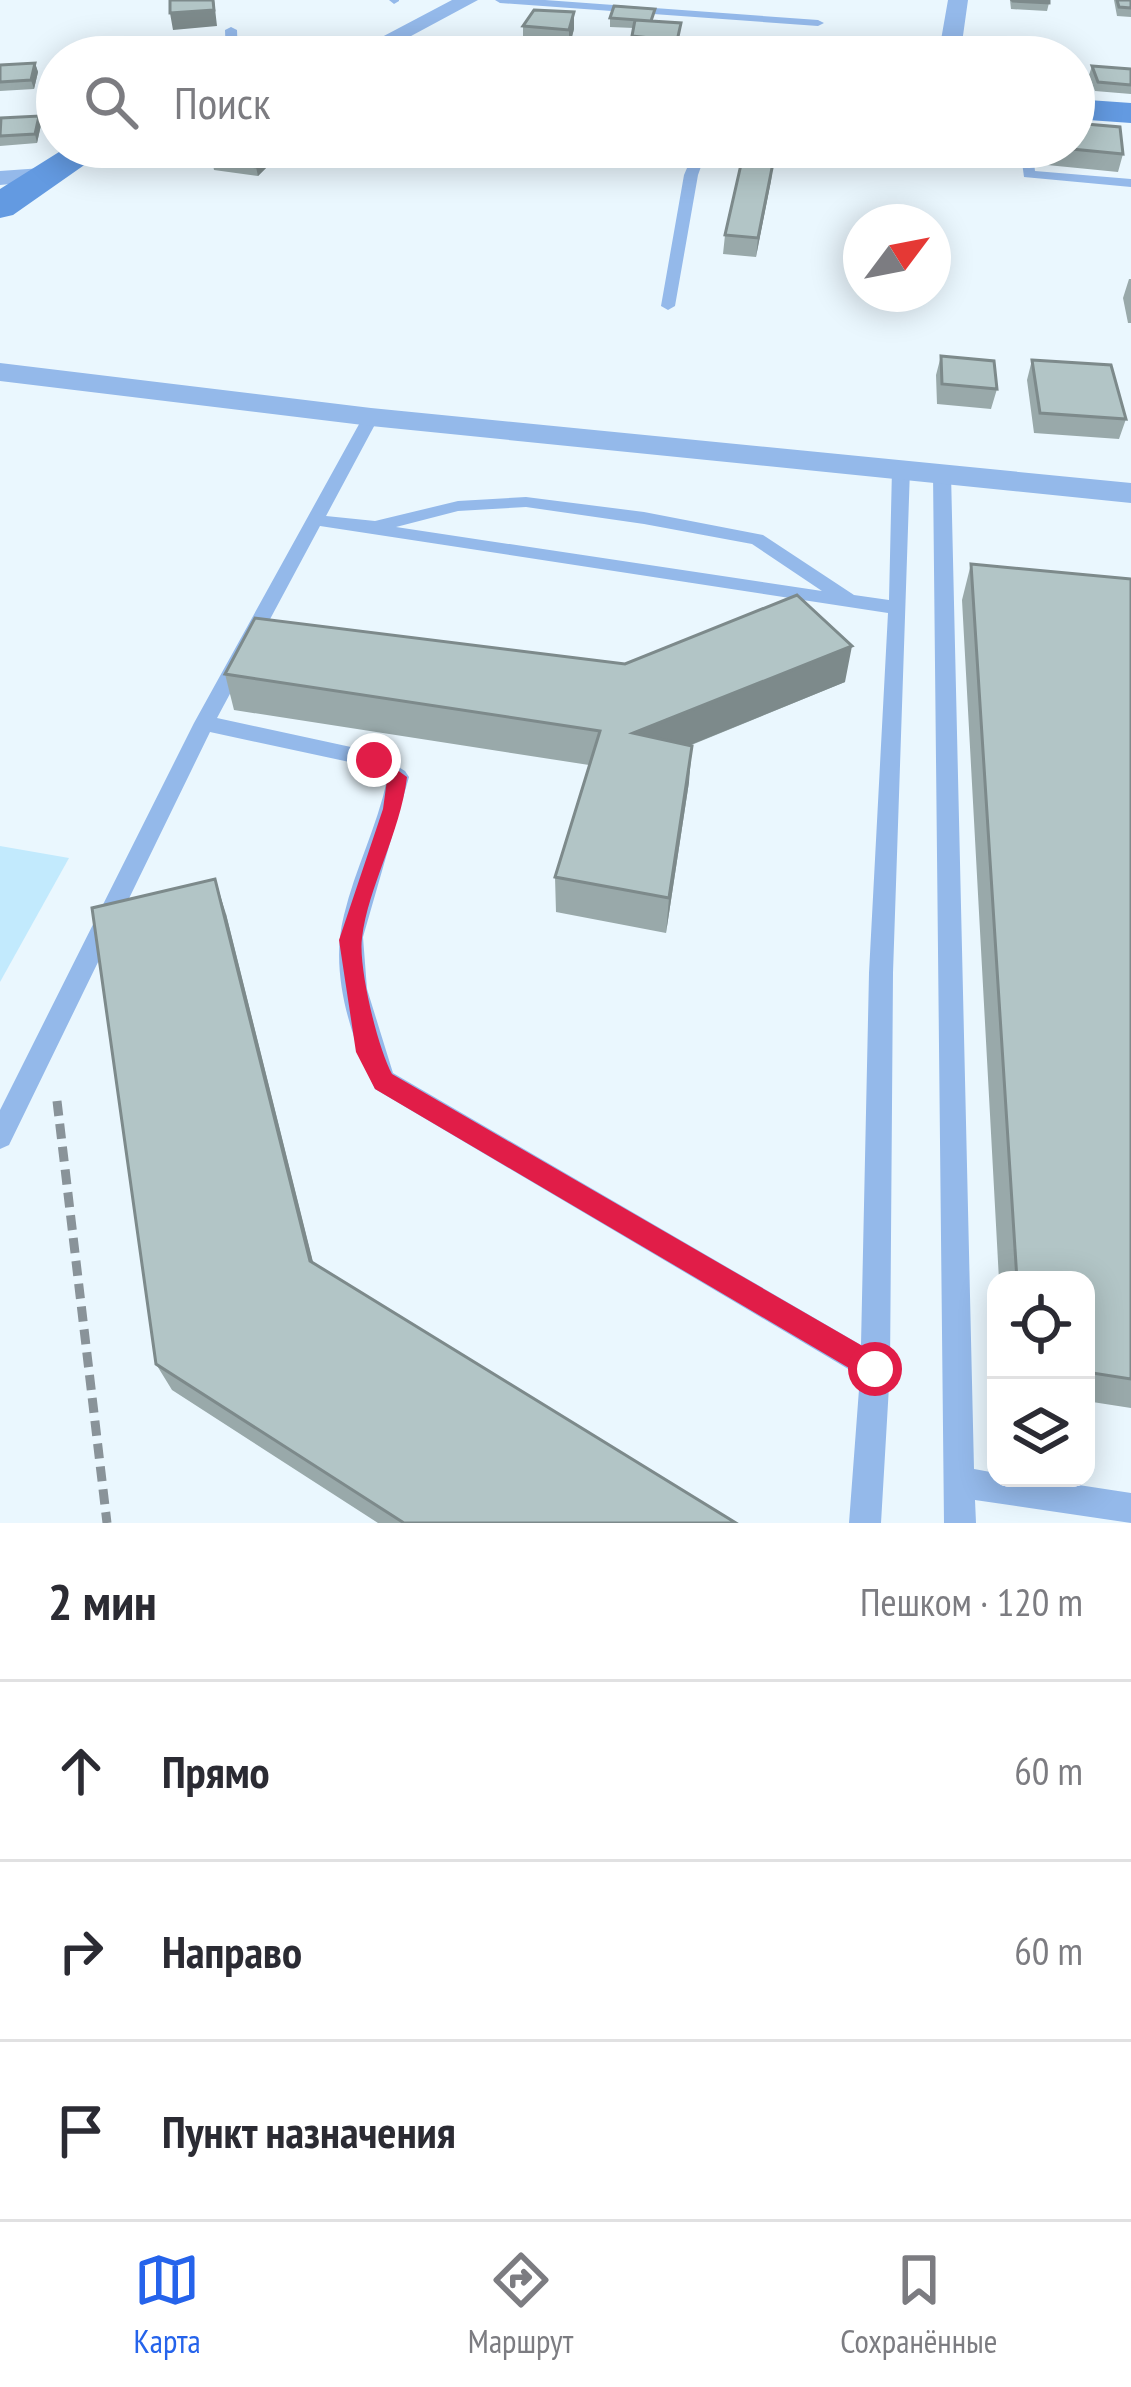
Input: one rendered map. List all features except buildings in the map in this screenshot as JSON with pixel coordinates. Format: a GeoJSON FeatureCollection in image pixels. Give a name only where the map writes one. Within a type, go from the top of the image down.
{"type":"FeatureCollection","features":[{"type":"Feature","properties":{"kind":"street"},"geometry":{"type":"LineString","coordinates":[[364,36],[394,0]]}},
{"type":"Feature","properties":{"kind":"street"},"geometry":{"type":"LineString","coordinates":[[396,36],[467,0]]}},
{"type":"Feature","properties":{"kind":"street"},"geometry":{"type":"LineString","coordinates":[[952,36],[958,0]]}},
{"type":"Feature","properties":{"kind":"street"},"geometry":{"type":"LineString","coordinates":[[1095,110],[1131,113]]}},
{"type":"Feature","properties":{"kind":"street"},"geometry":{"type":"LineString","coordinates":[[0,206],[55,168]]}},
{"type":"Feature","properties":{"kind":"street"},"geometry":{"type":"LineString","coordinates":[[0,178],[42,175]]}},
{"type":"Feature","properties":{"kind":"street"},"geometry":{"type":"LineString","coordinates":[[0,372],[371,417],[1131,493]]}},
{"type":"Feature","properties":{"kind":"lane"},"geometry":{"type":"LineString","coordinates":[[500,0],[818,23]]}},
{"type":"Feature","properties":{"kind":"lane"},"geometry":{"type":"LineString","coordinates":[[231,30],[231,36]]}},
{"type":"Feature","properties":{"kind":"lane"},"geometry":{"type":"LineString","coordinates":[[668,306],[694,168]]}},
{"type":"Feature","properties":{"kind":"lane"},"geometry":{"type":"LineString","coordinates":[[1028,168],[1029,174],[1131,183]]}},
{"type":"Feature","properties":{"kind":"lane"},"geometry":{"type":"LineString","coordinates":[[0,1137],[204,723],[371,417]]}},
{"type":"Feature","properties":{"kind":"lane"},"geometry":{"type":"LineString","coordinates":[[865,1523],[875,1369],[881,973],[901,469]]}},
{"type":"Feature","properties":{"kind":"lane"},"geometry":{"type":"LineString","coordinates":[[942,473],[956,574],[960,1523]]}},
{"type":"Feature","properties":{"kind":"lane"},"geometry":{"type":"LineString","coordinates":[[358,528],[458,506],[526,502],[644,518],[757,539],[849,601]]}},
{"type":"Feature","properties":{"kind":"lane"},"geometry":{"type":"LineString","coordinates":[[314,520],[898,608]]}},
{"type":"Feature","properties":{"kind":"lane"},"geometry":{"type":"LineString","coordinates":[[204,723],[374,760],[398,777],[393,809],[350,940],[368,1052],[384,1081],[875,1369]]}},
{"type":"Feature","properties":{"kind":"lane"},"geometry":{"type":"LineString","coordinates":[[958,1482],[1131,1508]]}},
{"type":"Feature","properties":{"kind":"path"},"geometry":{"type":"LineString","coordinates":[[50,1037],[106,1523]]}},
{"type":"Feature","properties":{"kind":"shaded area"},"geometry":{"type":"Polygon","coordinates":[[[0,846],[69,858],[0,982],[0,846]]]}},
{"type":"Feature","properties":{"kind":"route"},"geometry":{"type":"LineString","coordinates":[[374,760],[398,777],[393,809],[350,940],[368,1052],[384,1081],[404,1097],[875,1369]]}}]}
